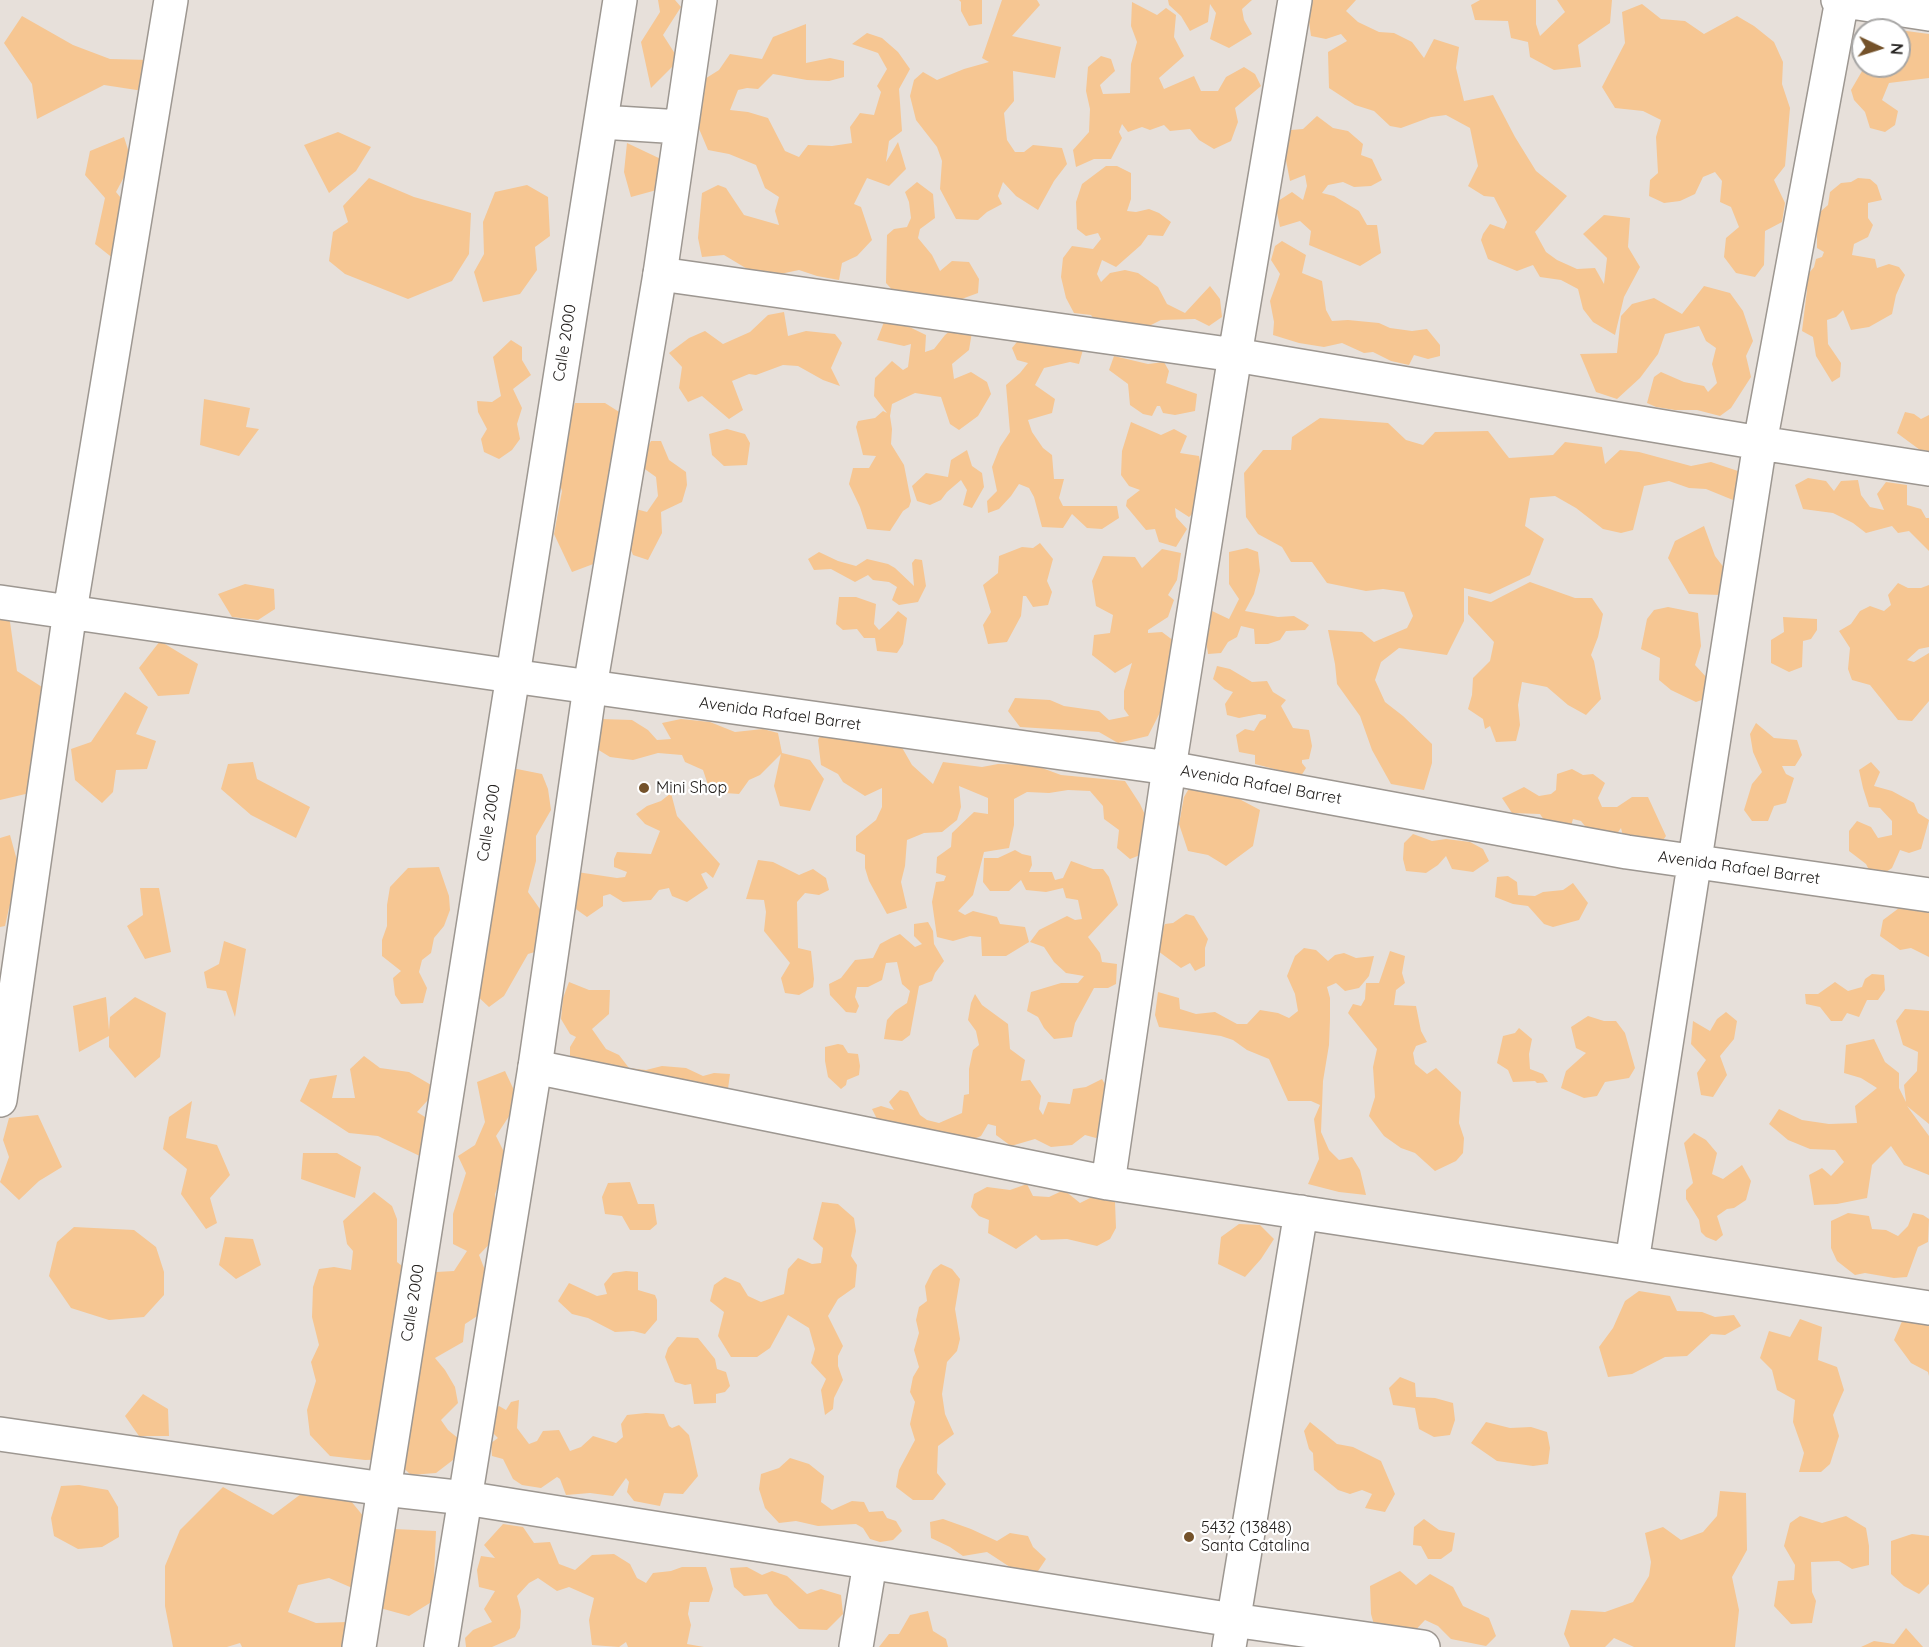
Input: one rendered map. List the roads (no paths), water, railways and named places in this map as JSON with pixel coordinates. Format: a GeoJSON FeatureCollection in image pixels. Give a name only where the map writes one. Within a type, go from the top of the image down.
{"type":"FeatureCollection","features":[{"type":"Feature","properties":{"kind":"street"},"geometry":{"type":"LineString","coordinates":[[0,1101],[70,611],[171,0]]}},
{"type":"Feature","properties":{"kind":"street","name":"Calle 2000"},"geometry":{"type":"LineString","coordinates":[[359,1647],[620,0]]}},
{"type":"Feature","properties":{"kind":"street"},"geometry":{"type":"LineString","coordinates":[[441,1647],[535,1067],[590,687],[660,274],[700,0]]}},
{"type":"Feature","properties":{"kind":"street"},"geometry":{"type":"LineString","coordinates":[[1108,1183],[1169,768],[1235,354],[1295,0]]}},
{"type":"Feature","properties":{"kind":"street"},"geometry":{"type":"LineString","coordinates":[[1632,1262],[1760,443],[1841,0],[1929,14]]}},
{"type":"Feature","properties":{"kind":"street"},"geometry":{"type":"LineString","coordinates":[[601,122],[681,127]]}},
{"type":"Feature","properties":{"kind":"street"},"geometry":{"type":"LineString","coordinates":[[660,274],[1235,354],[1760,443],[1929,469]]}},
{"type":"Feature","properties":{"kind":"street","name":"Avenida Rafael Barret"},"geometry":{"type":"LineString","coordinates":[[0,602],[1169,768],[1627,852],[1929,895]]}},
{"type":"Feature","properties":{"kind":"street"},"geometry":{"type":"LineString","coordinates":[[535,1067],[1108,1183],[1929,1308]]}},
{"type":"Feature","properties":{"kind":"street"},"geometry":{"type":"LineString","coordinates":[[1231,1634],[1301,1212]]}},
{"type":"Feature","properties":{"kind":"street"},"geometry":{"type":"LineString","coordinates":[[0,1434],[384,1489],[465,1498],[870,1563],[1231,1634],[1424,1647]]}},
{"type":"Feature","properties":{"kind":"street"},"geometry":{"type":"LineString","coordinates":[[856,1647],[870,1563]]}},
{"type":"Feature","properties":{"kind":"place","name":"Mini Shop"},"geometry":{"type":"Point","coordinates":[644,788]}},
{"type":"Feature","properties":{"kind":"place","name":"5432 (13848) Santa Catalina"},"geometry":{"type":"Point","coordinates":[1189,1537]}}]}
